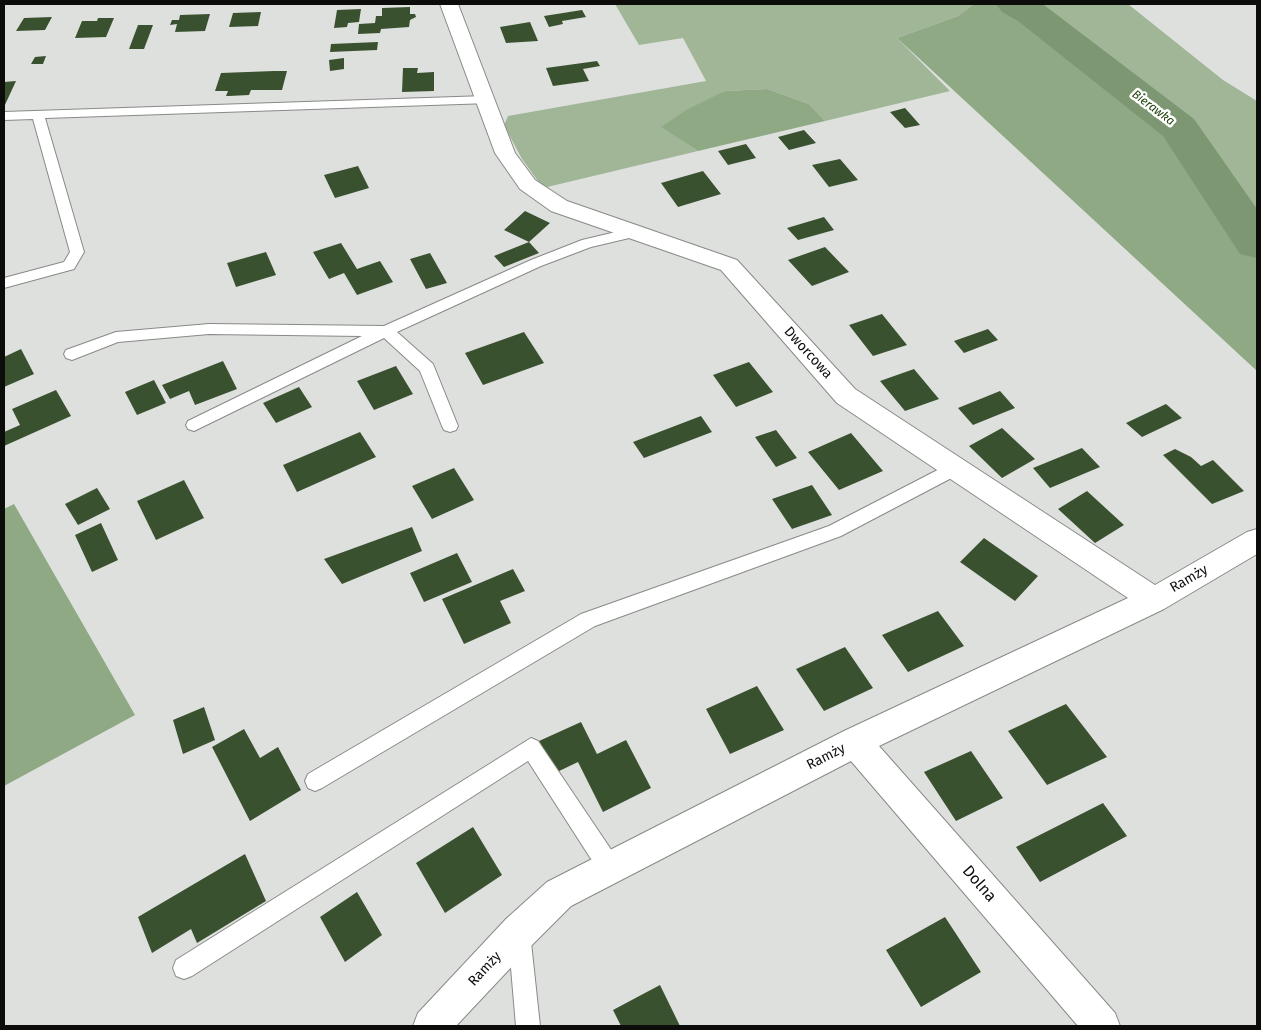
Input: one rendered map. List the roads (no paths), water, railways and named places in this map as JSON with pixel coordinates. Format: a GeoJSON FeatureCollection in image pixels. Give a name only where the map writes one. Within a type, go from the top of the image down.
{"type":"FeatureCollection","features":[{"type":"Feature","properties":{"kind":"street","name":"Dworcowa"},"geometry":{"type":"LineString","coordinates":[[449,4],[505,152],[516,175],[533,192],[559,206],[728,265],[846,396],[1154,600]]}},
{"type":"Feature","properties":{"kind":"street","name":"Ramży"},"geometry":{"type":"LineString","coordinates":[[431,1026],[519,932],[559,894],[855,742],[1154,600],[1257,540]]}},
{"type":"Feature","properties":{"kind":"street","name":"Dolna"},"geometry":{"type":"LineString","coordinates":[[855,742],[1102,1026]]}},
{"type":"Feature","properties":{"kind":"lane"},"geometry":{"type":"LineString","coordinates":[[4,116],[487,103]]}},
{"type":"Feature","properties":{"kind":"lane"},"geometry":{"type":"LineString","coordinates":[[4,283],[69,266],[78,252],[38,115]]}},
{"type":"Feature","properties":{"kind":"lane"},"geometry":{"type":"LineString","coordinates":[[194,425],[386,331],[587,243],[638,232]]}},
{"type":"Feature","properties":{"kind":"lane"},"geometry":{"type":"LineString","coordinates":[[72,354],[116,337],[208,328],[386,331],[428,368],[450,426]]}},
{"type":"Feature","properties":{"kind":"lane"},"geometry":{"type":"LineString","coordinates":[[315,781],[588,620],[835,531],[955,468]]}},
{"type":"Feature","properties":{"kind":"lane"},"geometry":{"type":"LineString","coordinates":[[184,968],[531,748],[610,868]]}},
{"type":"Feature","properties":{"kind":"lane"},"geometry":{"type":"LineString","coordinates":[[519,932],[528,1026]]}},
{"type":"Feature","properties":{"kind":"waterway","name":"Bierawka"},"geometry":{"type":"LineString","coordinates":[[1015,4],[1031,13],[1179,128],[1257,243]]}}]}
